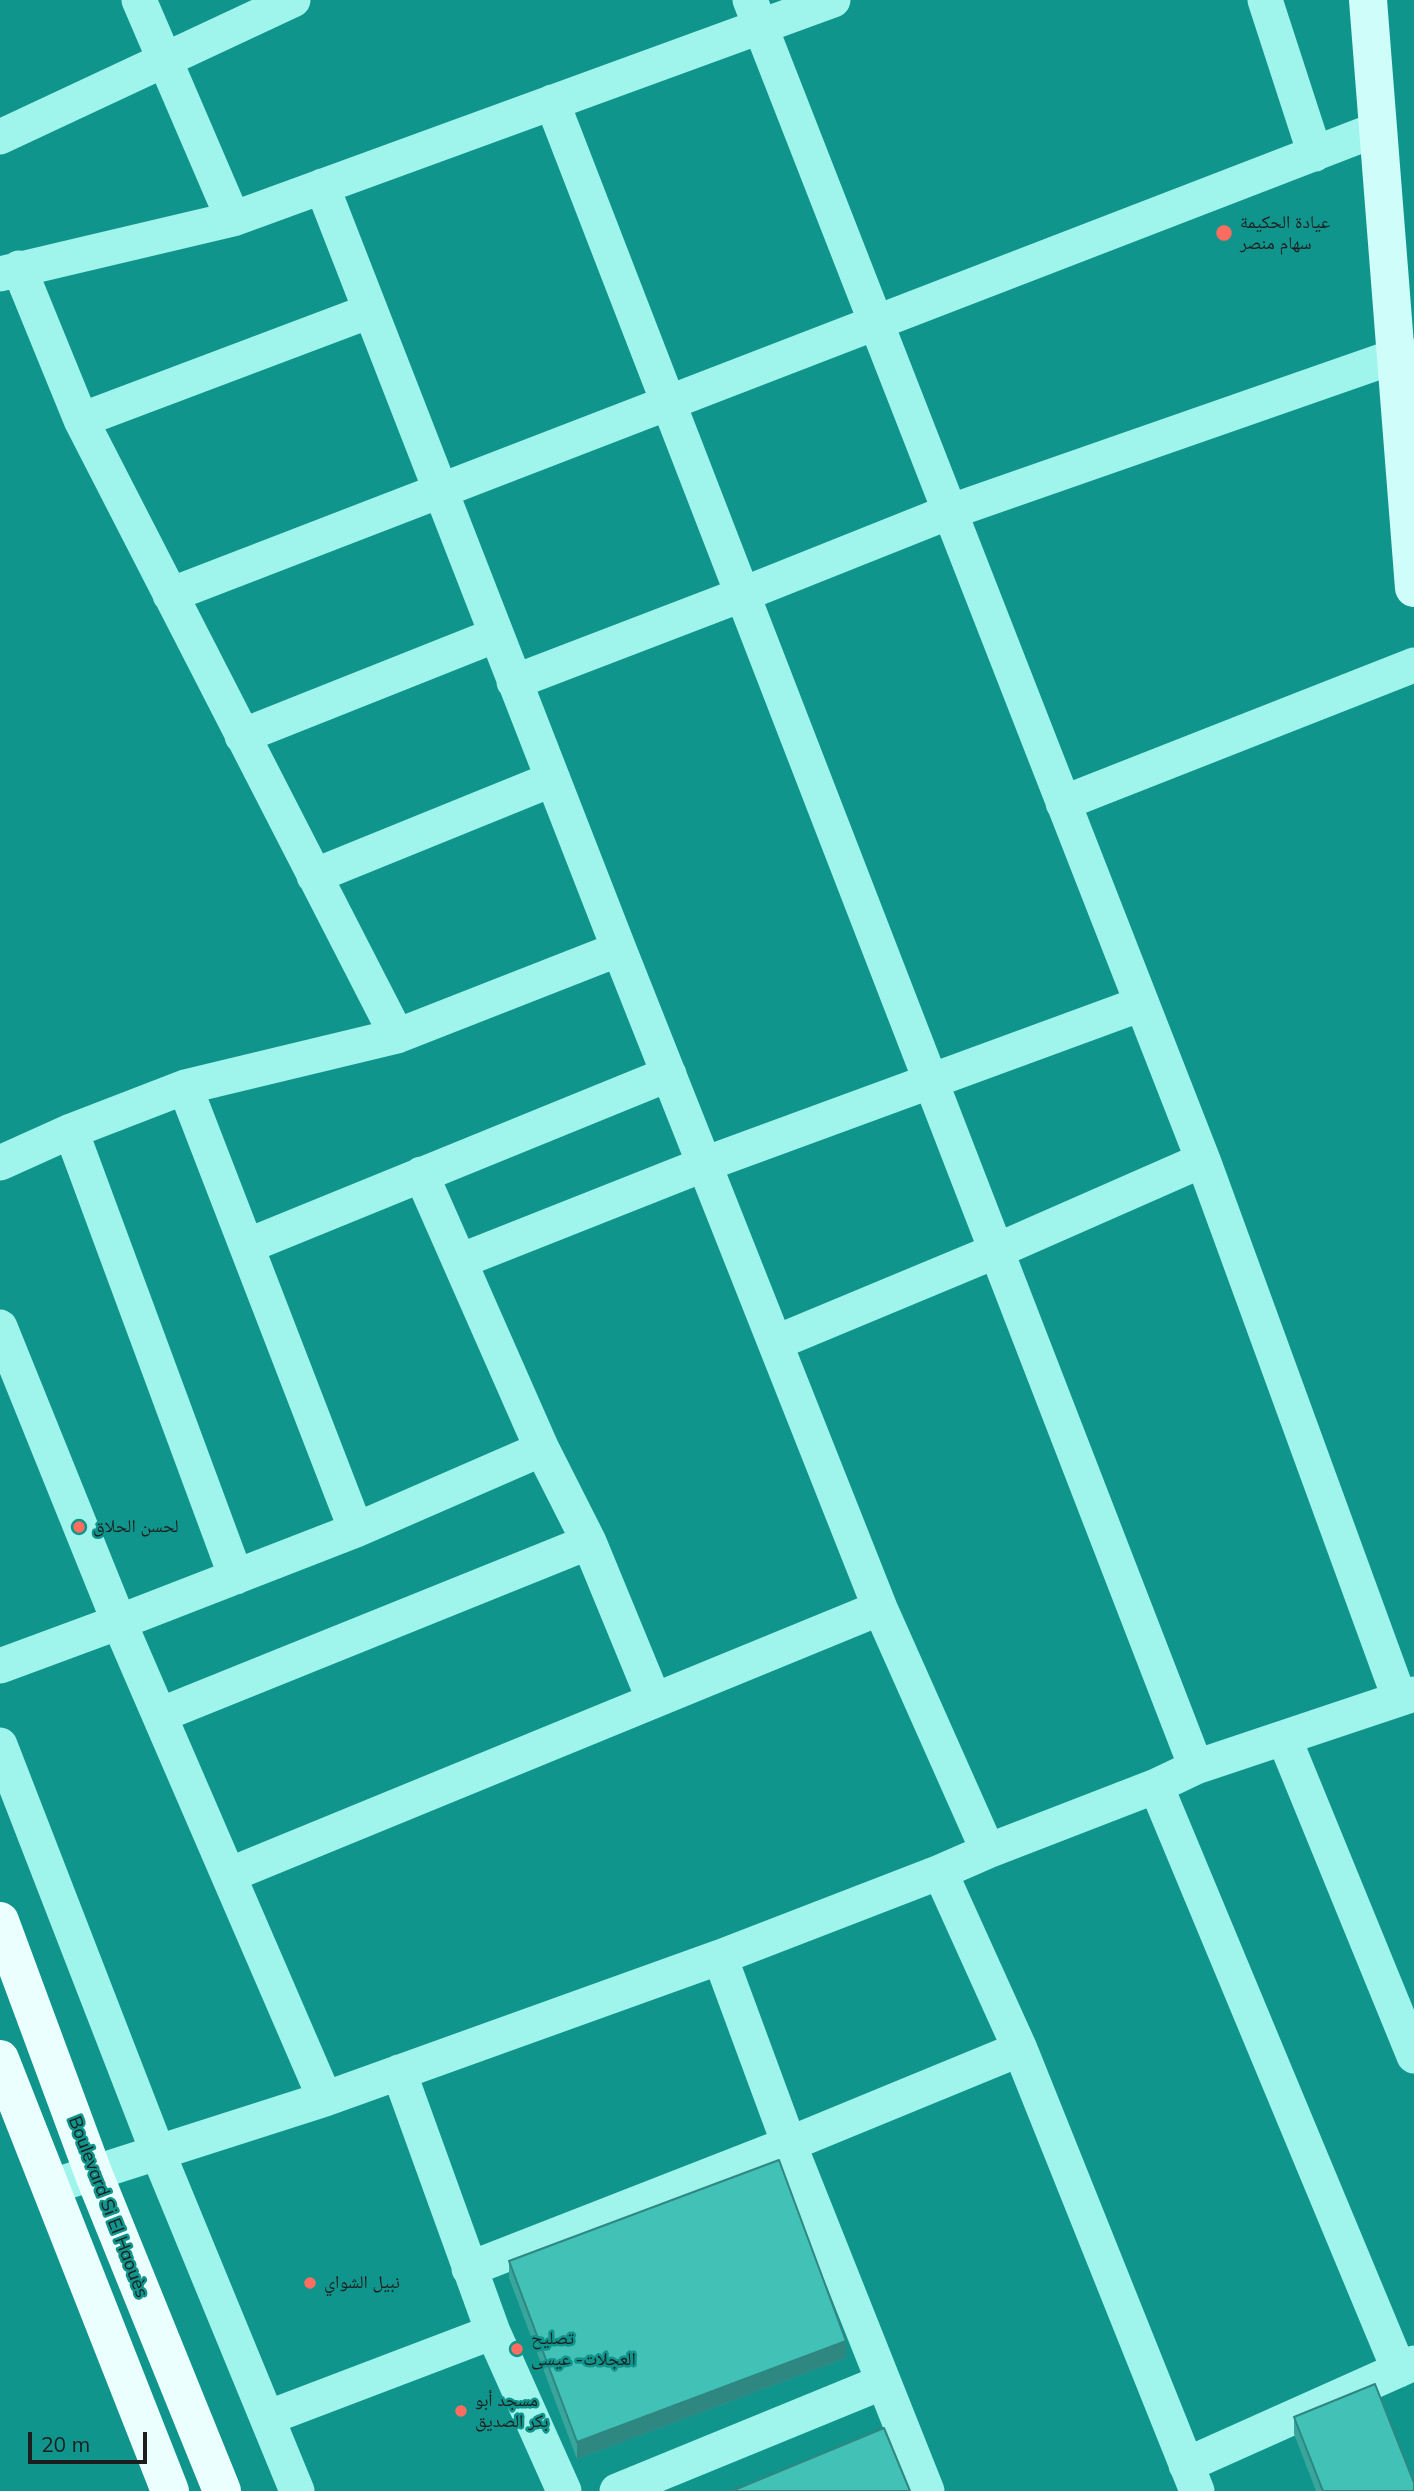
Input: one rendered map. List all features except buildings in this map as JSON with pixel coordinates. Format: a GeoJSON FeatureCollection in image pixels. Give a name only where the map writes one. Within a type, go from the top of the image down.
{"type":"FeatureCollection","features":[{"type":"Feature","properties":{"kind":"main road","name":"Boulevard Si El Haouès"},"geometry":{"type":"LineString","coordinates":[[0,1921],[94,2175],[222,2491]]}},
{"type":"Feature","properties":{"kind":"main road"},"geometry":{"type":"LineString","coordinates":[[0,2059],[170,2491]]}},
{"type":"Feature","properties":{"kind":"street"},"geometry":{"type":"LineString","coordinates":[[139,0],[233,219]]}},
{"type":"Feature","properties":{"kind":"street"},"geometry":{"type":"LineString","coordinates":[[0,137],[293,0]]}},
{"type":"Feature","properties":{"kind":"street"},"geometry":{"type":"LineString","coordinates":[[397,1036],[81,420],[10,271],[233,219],[552,102],[755,13],[833,0]]}},
{"type":"Feature","properties":{"kind":"street"},"geometry":{"type":"LineString","coordinates":[[1265,0],[1315,154]]}},
{"type":"Feature","properties":{"kind":"street"},"geometry":{"type":"LineString","coordinates":[[1368,0],[1378,129],[1405,356],[1414,588]]}},
{"type":"Feature","properties":{"kind":"street"},"geometry":{"type":"LineString","coordinates":[[50,2187],[325,2099],[720,1957],[1156,1786],[1196,1767],[1407,1695],[1203,1160],[755,13]]}},
{"type":"Feature","properties":{"kind":"street"},"geometry":{"type":"LineString","coordinates":[[552,102],[1196,1767]]}},
{"type":"Feature","properties":{"kind":"street"},"geometry":{"type":"LineString","coordinates":[[170,595],[1378,129]]}},
{"type":"Feature","properties":{"kind":"street"},"geometry":{"type":"LineString","coordinates":[[322,186],[552,779],[880,1608],[988,1851]]}},
{"type":"Feature","properties":{"kind":"street"},"geometry":{"type":"LineString","coordinates":[[81,420],[370,311]]}},
{"type":"Feature","properties":{"kind":"street"},"geometry":{"type":"LineString","coordinates":[[514,682],[949,512],[1405,356]]}},
{"type":"Feature","properties":{"kind":"street"},"geometry":{"type":"LineString","coordinates":[[242,736],[496,635]]}},
{"type":"Feature","properties":{"kind":"street"},"geometry":{"type":"LineString","coordinates":[[1063,803],[1414,665]]}},
{"type":"Feature","properties":{"kind":"street"},"geometry":{"type":"LineString","coordinates":[[314,876],[552,779]]}},
{"type":"Feature","properties":{"kind":"street"},"geometry":{"type":"LineString","coordinates":[[0,1163],[71,1131],[186,1087],[397,1036],[619,949]]}},
{"type":"Feature","properties":{"kind":"street"},"geometry":{"type":"LineString","coordinates":[[460,1262],[705,1164],[1141,1004]]}},
{"type":"Feature","properties":{"kind":"street"},"geometry":{"type":"LineString","coordinates":[[247,1247],[669,1074]]}},
{"type":"Feature","properties":{"kind":"street"},"geometry":{"type":"LineString","coordinates":[[186,1087],[356,1530]]}},
{"type":"Feature","properties":{"kind":"street"},"geometry":{"type":"LineString","coordinates":[[71,1131],[236,1577]]}},
{"type":"Feature","properties":{"kind":"street"},"geometry":{"type":"LineString","coordinates":[[775,1343],[996,1251],[1203,1160]]}},
{"type":"Feature","properties":{"kind":"street"},"geometry":{"type":"LineString","coordinates":[[421,1174],[542,1449],[589,1542],[654,1700]]}},
{"type":"Feature","properties":{"kind":"street"},"geometry":{"type":"LineString","coordinates":[[0,1327],[119,1622],[325,2099]]}},
{"type":"Feature","properties":{"kind":"street"},"geometry":{"type":"LineString","coordinates":[[0,1665],[356,1530],[542,1449]]}},
{"type":"Feature","properties":{"kind":"street"},"geometry":{"type":"LineString","coordinates":[[160,1715],[589,1542]]}},
{"type":"Feature","properties":{"kind":"street"},"geometry":{"type":"LineString","coordinates":[[229,1875],[880,1608]]}},
{"type":"Feature","properties":{"kind":"street"},"geometry":{"type":"LineString","coordinates":[[1284,1738],[1414,2056]]}},
{"type":"Feature","properties":{"kind":"street"},"geometry":{"type":"LineString","coordinates":[[0,1745],[159,2153],[297,2491]]}},
{"type":"Feature","properties":{"kind":"street"},"geometry":{"type":"LineString","coordinates":[[940,1872],[1020,2049],[1192,2478],[1406,2367],[1156,1786]]}},
{"type":"Feature","properties":{"kind":"street"},"geometry":{"type":"LineString","coordinates":[[720,1957],[789,2144],[927,2491]]}},
{"type":"Feature","properties":{"kind":"street"},"geometry":{"type":"LineString","coordinates":[[470,2269],[789,2144],[1020,2049]]}},
{"type":"Feature","properties":{"kind":"street"},"geometry":{"type":"LineString","coordinates":[[399,2072],[493,2332],[564,2491]]}},
{"type":"Feature","properties":{"kind":"street"},"geometry":{"type":"LineString","coordinates":[[267,2418],[493,2332]]}},
{"type":"Feature","properties":{"kind":"street"},"geometry":{"type":"LineString","coordinates":[[617,2491],[883,2382]]}},
{"type":"Feature","properties":{"kind":"place","name":"عيادة الحكيمة سهام منصر"},"geometry":{"type":"Point","coordinates":[1224,233]}},
{"type":"Feature","properties":{"kind":"place","name":"لحسن الحلاق"},"geometry":{"type":"Point","coordinates":[79,1527]}},
{"type":"Feature","properties":{"kind":"place","name":"نبيل الشواي"},"geometry":{"type":"Point","coordinates":[310,2283]}},
{"type":"Feature","properties":{"kind":"place","name":"تصليح العجلات- عيسى"},"geometry":{"type":"Point","coordinates":[517,2349]}},
{"type":"Feature","properties":{"kind":"place","name":"مسجد أبو بكر الصديق"},"geometry":{"type":"Point","coordinates":[461,2411]}}]}
